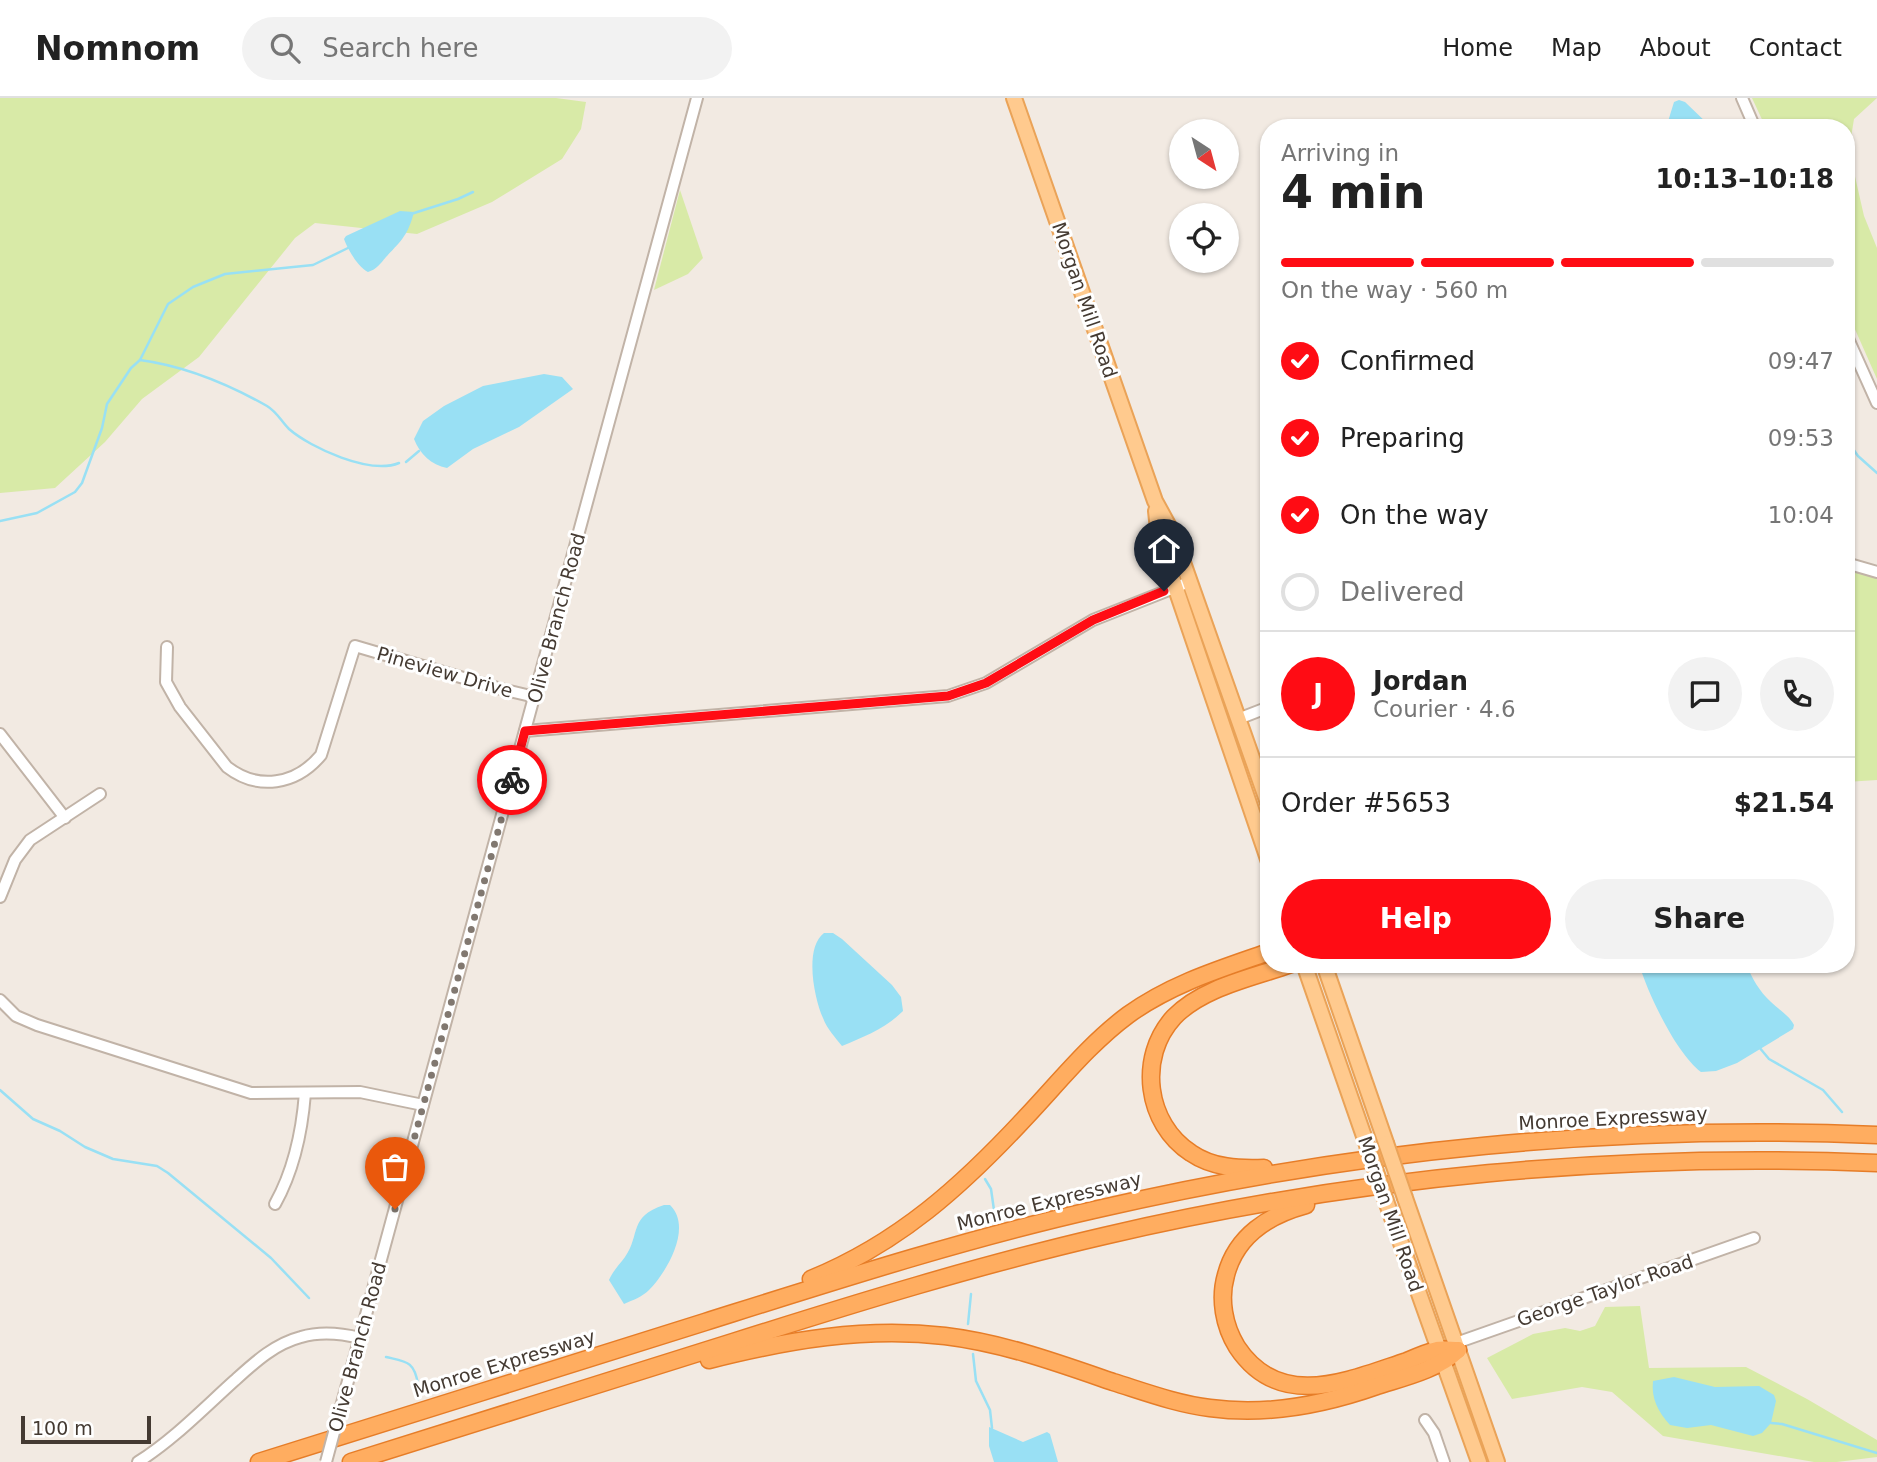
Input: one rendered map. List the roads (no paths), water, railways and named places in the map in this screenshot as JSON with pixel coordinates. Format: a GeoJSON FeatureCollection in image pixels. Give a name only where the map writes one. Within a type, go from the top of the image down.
{"type":"FeatureCollection","features":[{"type":"Feature","properties":{"kind":"highway"},"geometry":{"type":"LineString","coordinates":[[713,1319],[838,1268],[897,1234],[966,1179],[1083,1056],[1126,1017],[1174,987],[1260,955]]}},
{"type":"Feature","properties":{"kind":"highway"},"geometry":{"type":"LineString","coordinates":[[1266,973],[1206,994],[1172,1020],[1160,1037],[1153,1058],[1151,1080],[1154,1102],[1162,1123],[1175,1139],[1191,1153],[1209,1162],[1249,1169],[1333,1165]]}},
{"type":"Feature","properties":{"kind":"highway","name":"Monroe Expressway"},"geometry":{"type":"LineString","coordinates":[[259,1462],[928,1253],[1043,1222],[1158,1196],[1333,1165],[1450,1150],[1580,1139],[1746,1133],[1877,1135]]}},
{"type":"Feature","properties":{"kind":"highway"},"geometry":{"type":"LineString","coordinates":[[351,1462],[902,1289],[1049,1249],[1221,1211],[1366,1188],[1499,1173],[1616,1165],[1746,1161],[1877,1163]]}},
{"type":"Feature","properties":{"kind":"highway"},"geometry":{"type":"LineString","coordinates":[[1366,1188],[1284,1212],[1259,1226],[1245,1239],[1234,1255],[1224,1280],[1223,1308],[1231,1336],[1248,1360],[1264,1373],[1282,1382],[1302,1386],[1342,1382],[1441,1356]]}},
{"type":"Feature","properties":{"kind":"highway"},"geometry":{"type":"LineString","coordinates":[[550,1399],[771,1345],[858,1333],[917,1334],[975,1341],[1032,1354],[1172,1401],[1230,1410],[1289,1408],[1328,1401],[1441,1356],[1457,1347]]}},
{"type":"Feature","properties":{"kind":"main road","name":"Morgan Mill Road"},"geometry":{"type":"LineString","coordinates":[[1014,98],[1155,501],[1159,539],[1183,585],[1238,719],[1260,781]]}},
{"type":"Feature","properties":{"kind":"main road","name":"Morgan Mill Road"},"geometry":{"type":"LineString","coordinates":[[1183,585],[1260,833]]}},
{"type":"Feature","properties":{"kind":"main road","name":"Morgan Mill Road"},"geometry":{"type":"LineString","coordinates":[[1307,973],[1479,1462]]}},
{"type":"Feature","properties":{"kind":"main road","name":"Morgan Mill Road"},"geometry":{"type":"LineString","coordinates":[[1327,973],[1497,1462]]}},
{"type":"Feature","properties":{"kind":"street","name":"Olive Branch Road"},"geometry":{"type":"LineString","coordinates":[[326,1462],[697,98]]}},
{"type":"Feature","properties":{"kind":"street"},"geometry":{"type":"LineString","coordinates":[[1742,98],[1751,119]]}},
{"type":"Feature","properties":{"kind":"street"},"geometry":{"type":"LineString","coordinates":[[1855,354],[1877,403]]}},
{"type":"Feature","properties":{"kind":"street"},"geometry":{"type":"LineString","coordinates":[[1855,566],[1877,572]]}},
{"type":"Feature","properties":{"kind":"street"},"geometry":{"type":"LineString","coordinates":[[525,731],[948,696],[986,683],[1093,620],[1183,585]]}},
{"type":"Feature","properties":{"kind":"street","name":"Pineview Drive"},"geometry":{"type":"LineString","coordinates":[[167,646],[166,682],[180,707],[227,767],[252,782],[280,782],[299,775],[321,755],[355,646],[535,697]]}},
{"type":"Feature","properties":{"kind":"street"},"geometry":{"type":"LineString","coordinates":[[1238,719],[1260,710]]}},
{"type":"Feature","properties":{"kind":"street"},"geometry":{"type":"LineString","coordinates":[[0,734],[65,818]]}},
{"type":"Feature","properties":{"kind":"street"},"geometry":{"type":"LineString","coordinates":[[0,897],[15,860],[30,840],[100,794]]}},
{"type":"Feature","properties":{"kind":"street"},"geometry":{"type":"LineString","coordinates":[[0,1000],[16,1016],[37,1025],[230,1088],[251,1093],[360,1092],[423,1105]]}},
{"type":"Feature","properties":{"kind":"street"},"geometry":{"type":"LineString","coordinates":[[275,1204],[285,1185],[295,1152],[303,1120],[304,1093]]}},
{"type":"Feature","properties":{"kind":"street","name":"George Taylor Road"},"geometry":{"type":"LineString","coordinates":[[1457,1347],[1754,1238]]}},
{"type":"Feature","properties":{"kind":"street"},"geometry":{"type":"LineString","coordinates":[[138,1462],[282,1343],[314,1334],[337,1333],[360,1338]]}},
{"type":"Feature","properties":{"kind":"street"},"geometry":{"type":"LineString","coordinates":[[1425,1420],[1434,1433],[1444,1462]]}},
{"type":"Feature","properties":{"kind":"water"},"geometry":{"type":"Polygon","coordinates":[[[1674,102],[1685,102],[1703,119],[1669,119],[1674,102]]]}},
{"type":"Feature","properties":{"kind":"water"},"geometry":{"type":"Polygon","coordinates":[[[400,211],[414,212],[407,232],[380,264],[368,272],[354,258],[344,239],[400,211]]]}},
{"type":"Feature","properties":{"kind":"water"},"geometry":{"type":"Polygon","coordinates":[[[544,374],[562,377],[573,389],[519,427],[473,449],[447,468],[431,461],[416,444],[414,439],[423,421],[444,406],[483,386],[544,374]]]}},
{"type":"Feature","properties":{"kind":"water"},"geometry":{"type":"Polygon","coordinates":[[[824,933],[833,933],[842,939],[892,985],[901,997],[903,1011],[896,1017],[874,1032],[842,1046],[825,1022],[814,986],[814,950],[824,933]]]}},
{"type":"Feature","properties":{"kind":"water"},"geometry":{"type":"Polygon","coordinates":[[[1642,973],[1750,973],[1759,989],[1794,1025],[1793,1029],[1737,1063],[1716,1071],[1701,1072],[1673,1037],[1642,973]]]}},
{"type":"Feature","properties":{"kind":"water"},"geometry":{"type":"Polygon","coordinates":[[[664,1205],[670,1205],[679,1225],[675,1249],[670,1261],[649,1290],[624,1304],[609,1280],[630,1249],[640,1221],[645,1215],[664,1205]]]}},
{"type":"Feature","properties":{"kind":"water"},"geometry":{"type":"Polygon","coordinates":[[[1674,1377],[1715,1387],[1759,1386],[1774,1395],[1776,1401],[1771,1423],[1762,1433],[1753,1436],[1711,1425],[1687,1428],[1670,1425],[1656,1404],[1653,1381],[1674,1377]]]}},
{"type":"Feature","properties":{"kind":"water"},"geometry":{"type":"Polygon","coordinates":[[[989,1427],[1023,1442],[1047,1432],[1050,1434],[1058,1462],[994,1462],[989,1446],[989,1427]]]}},
{"type":"Feature","properties":{"kind":"waterway"},"geometry":{"type":"LineString","coordinates":[[411,214],[473,192]]}},
{"type":"Feature","properties":{"kind":"waterway"},"geometry":{"type":"LineString","coordinates":[[0,521],[37,513],[75,492],[82,483],[102,428],[107,404],[131,368],[140,360],[168,304],[193,287],[225,274],[313,265],[350,247]]}},
{"type":"Feature","properties":{"kind":"waterway"},"geometry":{"type":"LineString","coordinates":[[140,360],[190,371],[237,390],[270,408],[289,429],[311,444],[341,458],[373,465],[399,463]]}},
{"type":"Feature","properties":{"kind":"waterway"},"geometry":{"type":"LineString","coordinates":[[406,462],[419,451]]}},
{"type":"Feature","properties":{"kind":"waterway"},"geometry":{"type":"LineString","coordinates":[[1855,452],[1877,473]]}},
{"type":"Feature","properties":{"kind":"waterway"},"geometry":{"type":"LineString","coordinates":[[1759,1047],[1769,1059],[1823,1090],[1842,1112]]}},
{"type":"Feature","properties":{"kind":"waterway"},"geometry":{"type":"LineString","coordinates":[[0,1090],[33,1119],[60,1131],[85,1147],[113,1159],[157,1166],[168,1173],[271,1258],[309,1298]]}},
{"type":"Feature","properties":{"kind":"waterway"},"geometry":{"type":"LineString","coordinates":[[985,1179],[991,1189],[994,1210]]}},
{"type":"Feature","properties":{"kind":"waterway"},"geometry":{"type":"LineString","coordinates":[[968,1324],[971,1294]]}},
{"type":"Feature","properties":{"kind":"waterway"},"geometry":{"type":"LineString","coordinates":[[973,1354],[976,1381],[990,1410],[992,1428]]}},
{"type":"Feature","properties":{"kind":"waterway"},"geometry":{"type":"LineString","coordinates":[[386,1357],[412,1367],[418,1384]]}},
{"type":"Feature","properties":{"kind":"waterway"},"geometry":{"type":"LineString","coordinates":[[1771,1423],[1877,1453]]}}]}
